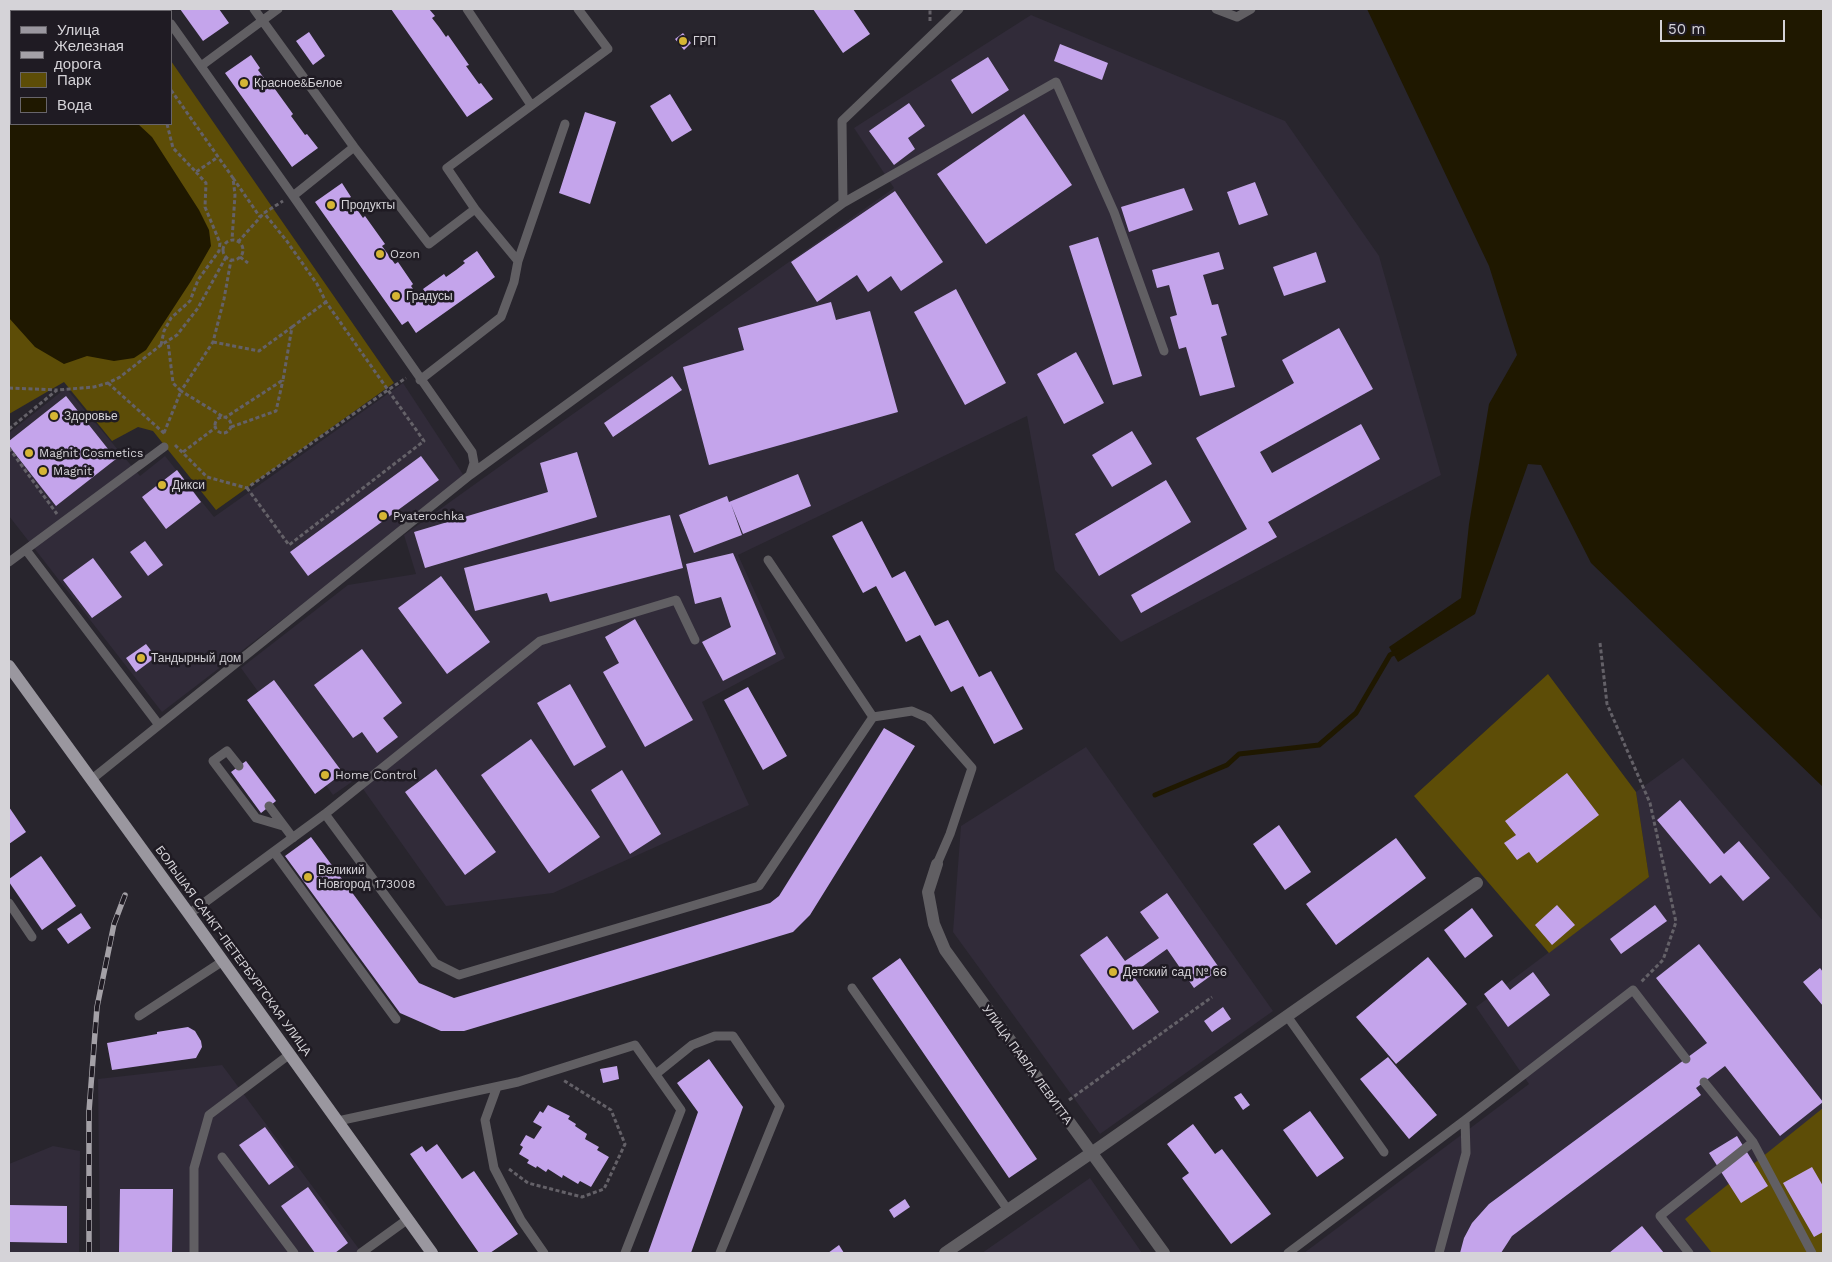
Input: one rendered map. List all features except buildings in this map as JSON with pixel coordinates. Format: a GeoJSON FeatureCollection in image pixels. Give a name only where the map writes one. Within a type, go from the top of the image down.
{"type":"FeatureCollection","features":[{"type":"Feature","properties":{"kind":"main road","name":"БОЛЬШАЯ САНКТ-ПЕТЕРБУРГСКАЯ УЛИЦА"},"geometry":{"type":"LineString","coordinates":[[9,666],[190,914],[432,1253]]}},
{"type":"Feature","properties":{"kind":"street","name":"УЛИЦА ПАВЛА ЛЕВИТТА"},"geometry":{"type":"LineString","coordinates":[[937,864],[928,892],[934,924],[945,950],[1164,1253]]}},
{"type":"Feature","properties":{"kind":"street"},"geometry":{"type":"LineString","coordinates":[[946,1253],[1091,1154],[1477,883]]}},
{"type":"Feature","properties":{"kind":"lane"},"geometry":{"type":"LineString","coordinates":[[254,9],[354,147],[429,244],[475,209]]}},
{"type":"Feature","properties":{"kind":"lane"},"geometry":{"type":"LineString","coordinates":[[201,66],[278,9]]}},
{"type":"Feature","properties":{"kind":"lane"},"geometry":{"type":"LineString","coordinates":[[467,9],[531,105]]}},
{"type":"Feature","properties":{"kind":"lane"},"geometry":{"type":"LineString","coordinates":[[518,261],[475,209],[447,168],[608,49],[578,9]]}},
{"type":"Feature","properties":{"kind":"lane"},"geometry":{"type":"LineString","coordinates":[[843,203],[842,121],[959,9]]}},
{"type":"Feature","properties":{"kind":"lane"},"geometry":{"type":"LineString","coordinates":[[1216,9],[1237,17],[1251,9]]}},
{"type":"Feature","properties":{"kind":"lane"},"geometry":{"type":"LineString","coordinates":[[172,25],[472,452],[474,463],[470,476]]}},
{"type":"Feature","properties":{"kind":"lane"},"geometry":{"type":"LineString","coordinates":[[92,779],[470,476],[843,203],[1056,82],[1114,212],[1164,351]]}},
{"type":"Feature","properties":{"kind":"lane"},"geometry":{"type":"LineString","coordinates":[[417,376],[501,317],[564,124]]}},
{"type":"Feature","properties":{"kind":"lane"},"geometry":{"type":"LineString","coordinates":[[292,196],[354,147]]}},
{"type":"Feature","properties":{"kind":"lane"},"geometry":{"type":"LineString","coordinates":[[9,562],[164,447]]}},
{"type":"Feature","properties":{"kind":"lane"},"geometry":{"type":"LineString","coordinates":[[26,550],[158,725]]}},
{"type":"Feature","properties":{"kind":"lane"},"geometry":{"type":"LineString","coordinates":[[768,560],[873,716]]}},
{"type":"Feature","properties":{"kind":"lane"},"geometry":{"type":"LineString","coordinates":[[190,914],[325,814],[540,641],[676,600],[695,640]]}},
{"type":"Feature","properties":{"kind":"lane"},"geometry":{"type":"LineString","coordinates":[[325,814],[435,963],[459,975],[759,886],[873,716],[912,711],[928,718],[972,768],[950,834],[937,864]]}},
{"type":"Feature","properties":{"kind":"lane"},"geometry":{"type":"LineString","coordinates":[[239,766],[227,750],[213,761],[256,818],[284,826]]}},
{"type":"Feature","properties":{"kind":"lane"},"geometry":{"type":"LineString","coordinates":[[269,806],[293,838]]}},
{"type":"Feature","properties":{"kind":"lane"},"geometry":{"type":"LineString","coordinates":[[274,852],[396,1020]]}},
{"type":"Feature","properties":{"kind":"lane"},"geometry":{"type":"LineString","coordinates":[[9,903],[32,937]]}},
{"type":"Feature","properties":{"kind":"lane"},"geometry":{"type":"LineString","coordinates":[[139,1016],[223,960]]}},
{"type":"Feature","properties":{"kind":"lane"},"geometry":{"type":"LineString","coordinates":[[852,988],[1008,1210]]}},
{"type":"Feature","properties":{"kind":"lane"},"geometry":{"type":"LineString","coordinates":[[1288,1253],[1465,1120],[1633,990],[1686,1059]]}},
{"type":"Feature","properties":{"kind":"lane"},"geometry":{"type":"LineString","coordinates":[[1287,1016],[1384,1152]]}},
{"type":"Feature","properties":{"kind":"lane"},"geometry":{"type":"LineString","coordinates":[[656,1074],[692,1045],[715,1036],[733,1036],[780,1106],[720,1253]]}},
{"type":"Feature","properties":{"kind":"lane"},"geometry":{"type":"LineString","coordinates":[[338,1121],[497,1087],[635,1045],[681,1110],[625,1253]]}},
{"type":"Feature","properties":{"kind":"lane"},"geometry":{"type":"LineString","coordinates":[[194,1253],[194,1168],[209,1115],[290,1054]]}},
{"type":"Feature","properties":{"kind":"lane"},"geometry":{"type":"LineString","coordinates":[[1704,1082],[1753,1142],[1812,1253]]}},
{"type":"Feature","properties":{"kind":"lane"},"geometry":{"type":"LineString","coordinates":[[497,1087],[485,1120],[494,1168],[520,1220],[544,1253]]}},
{"type":"Feature","properties":{"kind":"lane"},"geometry":{"type":"LineString","coordinates":[[1439,1253],[1466,1153],[1465,1120]]}},
{"type":"Feature","properties":{"kind":"lane"},"geometry":{"type":"LineString","coordinates":[[1689,1253],[1660,1216],[1753,1142]]}},
{"type":"Feature","properties":{"kind":"lane"},"geometry":{"type":"LineString","coordinates":[[222,1157],[294,1253]]}},
{"type":"Feature","properties":{"kind":"lane"},"geometry":{"type":"LineString","coordinates":[[361,1253],[408,1219]]}},
{"type":"Feature","properties":{"kind":"path"},"geometry":{"type":"LineString","coordinates":[[172,91],[260,217]]}},
{"type":"Feature","properties":{"kind":"path"},"geometry":{"type":"LineString","coordinates":[[167,125],[173,148],[206,183],[205,207],[214,224],[221,248],[226,257],[231,260],[240,257]]}},
{"type":"Feature","properties":{"kind":"path"},"geometry":{"type":"LineString","coordinates":[[196,172],[219,157]]}},
{"type":"Feature","properties":{"kind":"path"},"geometry":{"type":"LineString","coordinates":[[232,240],[235,195],[233,178]]}},
{"type":"Feature","properties":{"kind":"path"},"geometry":{"type":"LineString","coordinates":[[238,242],[264,213],[292,196]]}},
{"type":"Feature","properties":{"kind":"path"},"geometry":{"type":"LineString","coordinates":[[108,383],[168,437],[207,477],[247,488],[289,545],[424,441],[326,302],[317,284],[264,213]]}},
{"type":"Feature","properties":{"kind":"path"},"geometry":{"type":"LineString","coordinates":[[161,345],[164,331],[172,318],[190,301],[198,280],[221,248],[232,240],[238,242],[242,251],[240,257]]}},
{"type":"Feature","properties":{"kind":"path"},"geometry":{"type":"LineString","coordinates":[[9,388],[57,390],[94,387],[120,377],[177,335],[198,308],[226,257]]}},
{"type":"Feature","properties":{"kind":"path"},"geometry":{"type":"LineString","coordinates":[[240,257],[248,263]]}},
{"type":"Feature","properties":{"kind":"path"},"geometry":{"type":"LineString","coordinates":[[164,434],[181,390],[213,342],[224,299],[231,260]]}},
{"type":"Feature","properties":{"kind":"path"},"geometry":{"type":"LineString","coordinates":[[213,342],[259,351],[326,302]]}},
{"type":"Feature","properties":{"kind":"path"},"geometry":{"type":"LineString","coordinates":[[214,428],[220,433],[225,433],[231,427],[276,411],[284,380],[292,327]]}},
{"type":"Feature","properties":{"kind":"path"},"geometry":{"type":"LineString","coordinates":[[168,342],[173,383],[181,390],[224,416],[231,423],[231,427]]}},
{"type":"Feature","properties":{"kind":"path"},"geometry":{"type":"LineString","coordinates":[[247,488],[388,390],[417,376]]}},
{"type":"Feature","properties":{"kind":"path"},"geometry":{"type":"LineString","coordinates":[[183,452],[214,428],[215,421],[284,380]]}},
{"type":"Feature","properties":{"kind":"path"},"geometry":{"type":"LineString","coordinates":[[9,429],[57,390]]}},
{"type":"Feature","properties":{"kind":"path"},"geometry":{"type":"LineString","coordinates":[[164,447],[168,437]]}},
{"type":"Feature","properties":{"kind":"path"},"geometry":{"type":"LineString","coordinates":[[9,448],[64,522]]}},
{"type":"Feature","properties":{"kind":"path"},"geometry":{"type":"LineString","coordinates":[[1600,643],[1607,704],[1650,803],[1676,922],[1662,960],[1633,990]]}},
{"type":"Feature","properties":{"kind":"path"},"geometry":{"type":"LineString","coordinates":[[492,1156],[528,1183],[582,1197],[604,1189],[625,1144],[612,1110],[549,1072]]}},
{"type":"Feature","properties":{"kind":"shaded area"},"geometry":{"type":"Polygon","coordinates":[[[1031,15],[1285,121],[1379,256],[1441,475],[1121,642],[1055,570],[1027,416],[738,555],[785,658],[702,702],[749,805],[553,893],[446,906],[356,779],[333,795],[241,668],[348,585],[416,574],[404,535],[894,188],[854,128],[1031,15]]]}},
{"type":"Feature","properties":{"kind":"shaded area"},"geometry":{"type":"Polygon","coordinates":[[[403,383],[466,479],[162,712],[9,516],[9,433],[66,388],[140,476],[165,456],[214,517],[403,383]]]}},
{"type":"Feature","properties":{"kind":"shaded area","name":"Детский сад № 66"},"geometry":{"type":"Polygon","coordinates":[[[1086,747],[1273,1011],[1100,1134],[953,932],[961,826],[1086,747]]]}},
{"type":"Feature","properties":{"kind":"shaded area"},"geometry":{"type":"Polygon","coordinates":[[[1683,758],[1823,921],[1823,1253],[1304,1253],[1529,1084],[1476,1007],[1649,877],[1636,792],[1683,758]]]}},
{"type":"Feature","properties":{"kind":"shaded area"},"geometry":{"type":"Polygon","coordinates":[[[222,1065],[362,1253],[100,1253],[98,1079],[222,1065]]]}},
{"type":"Feature","properties":{"kind":"shaded area"},"geometry":{"type":"Polygon","coordinates":[[[53,1146],[80,1151],[79,1253],[9,1253],[9,1164],[53,1146]]]}},
{"type":"Feature","properties":{"kind":"shaded area"},"geometry":{"type":"Polygon","coordinates":[[[1090,1178],[1142,1253],[982,1253],[1090,1178]]]}},
{"type":"Feature","properties":{"kind":"green space"},"geometry":{"type":"Polygon","coordinates":[[[9,9],[136,9],[10,10],[10,125],[172,125],[172,62],[394,383],[216,510],[153,431],[138,427],[112,441],[64,382],[9,414],[9,9]]]}},
{"type":"Feature","properties":{"kind":"green space"},"geometry":{"type":"Polygon","coordinates":[[[1548,674],[1636,792],[1649,877],[1549,953],[1414,796],[1548,674]]]}},
{"type":"Feature","properties":{"kind":"green space"},"geometry":{"type":"Polygon","coordinates":[[[1823,1108],[1823,1253],[1712,1253],[1685,1219],[1823,1108]]]}},
{"type":"Feature","properties":{"kind":"water"},"geometry":{"type":"Polygon","coordinates":[[[1367,9],[1823,9],[1823,787],[1591,563],[1541,465],[1528,464],[1475,614],[1398,662],[1389,647],[1461,598],[1469,524],[1489,404],[1517,355],[1489,266],[1367,9]]]}},
{"type":"Feature","properties":{"kind":"water"},"geometry":{"type":"Polygon","coordinates":[[[10,58],[10,125],[139,125],[152,137],[199,210],[209,230],[211,246],[191,281],[146,350],[134,358],[114,361],[87,356],[64,364],[35,347],[9,318],[10,58]]]}},
{"type":"Feature","properties":{"kind":"waterway"},"geometry":{"type":"LineString","coordinates":[[1155,795],[1227,765],[1239,754],[1319,745],[1356,713],[1390,655],[1398,651]]}},
{"type":"Feature","properties":{"kind":"railway"},"geometry":{"type":"LineString","coordinates":[[89,1253],[89,1111],[97,1007],[114,924],[125,895]]}},
{"type":"Feature","properties":{"kind":"place","name":"ГРП"},"geometry":{"type":"Point","coordinates":[683,41]}},
{"type":"Feature","properties":{"kind":"place","name":"Красное&Белое"},"geometry":{"type":"Point","coordinates":[244,83]}},
{"type":"Feature","properties":{"kind":"place","name":"Продукты"},"geometry":{"type":"Point","coordinates":[331,205]}},
{"type":"Feature","properties":{"kind":"place","name":"Ozon"},"geometry":{"type":"Point","coordinates":[380,254]}},
{"type":"Feature","properties":{"kind":"place","name":"Градусы"},"geometry":{"type":"Point","coordinates":[396,296]}},
{"type":"Feature","properties":{"kind":"place","name":"Здоровье"},"geometry":{"type":"Point","coordinates":[54,416]}},
{"type":"Feature","properties":{"kind":"place","name":"Magnit Cosmetics"},"geometry":{"type":"Point","coordinates":[29,453]}},
{"type":"Feature","properties":{"kind":"place","name":"Magnit"},"geometry":{"type":"Point","coordinates":[43,471]}},
{"type":"Feature","properties":{"kind":"place","name":"Дикси"},"geometry":{"type":"Point","coordinates":[162,485]}},
{"type":"Feature","properties":{"kind":"place","name":"Pyaterochka"},"geometry":{"type":"Point","coordinates":[383,516]}},
{"type":"Feature","properties":{"kind":"place","name":"Тандырный дом"},"geometry":{"type":"Point","coordinates":[141,658]}},
{"type":"Feature","properties":{"kind":"place","name":"Home Control"},"geometry":{"type":"Point","coordinates":[325,775]}},
{"type":"Feature","properties":{"kind":"place","name":"Великий Новгород 173008"},"geometry":{"type":"Point","coordinates":[308,877]}},
{"type":"Feature","properties":{"kind":"place","name":"Детский сад № 66"},"geometry":{"type":"Point","coordinates":[1113,972]}}]}
